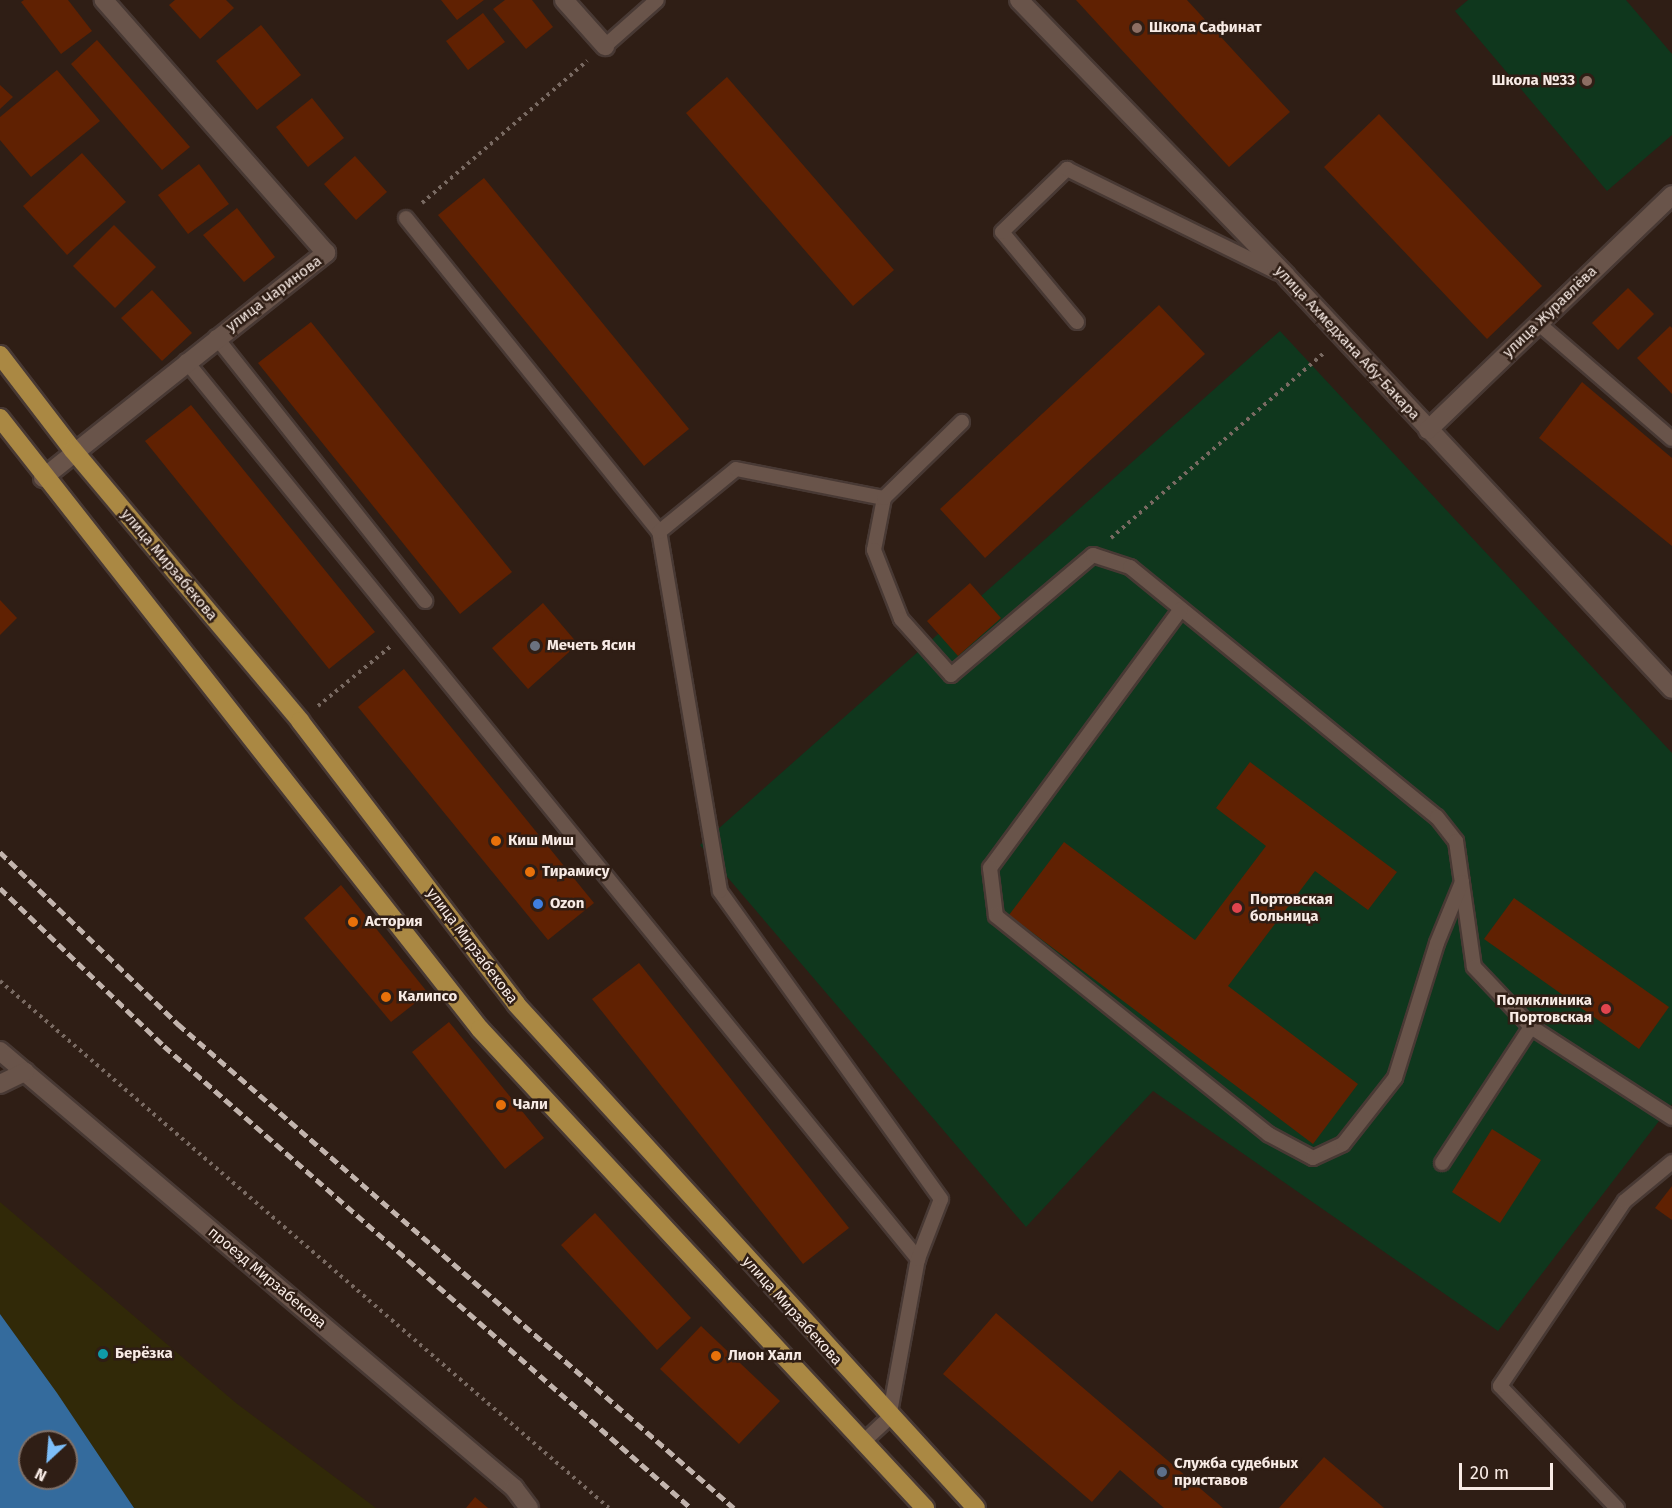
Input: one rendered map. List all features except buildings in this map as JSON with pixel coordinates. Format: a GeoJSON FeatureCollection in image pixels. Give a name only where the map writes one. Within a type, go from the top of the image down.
{"type":"FeatureCollection","features":[{"type":"Feature","properties":{"kind":"main road","name":"улица Мирзабекова"},"geometry":{"type":"LineString","coordinates":[[0,355],[73,450],[300,721],[516,1004],[889,1418],[976,1508]]}},
{"type":"Feature","properties":{"kind":"main road"},"geometry":{"type":"LineString","coordinates":[[0,418],[43,478],[480,1029],[862,1443],[925,1508]]}},
{"type":"Feature","properties":{"kind":"street","name":"улица Чаринова"},"geometry":{"type":"LineString","coordinates":[[43,478],[73,450],[326,253],[104,0]]}},
{"type":"Feature","properties":{"kind":"street"},"geometry":{"type":"LineString","coordinates":[[564,0],[604,46]]}},
{"type":"Feature","properties":{"kind":"street","name":"улица Ахмедхана Абу-Бакара"},"geometry":{"type":"LineString","coordinates":[[1019,0],[1286,276],[1672,688]]}},
{"type":"Feature","properties":{"kind":"street","name":"улица Журавлёва"},"geometry":{"type":"LineString","coordinates":[[1428,430],[1672,195]]}},
{"type":"Feature","properties":{"kind":"street","name":"проезд Мирзабекова"},"geometry":{"type":"LineString","coordinates":[[0,1051],[514,1488],[529,1508]]}},
{"type":"Feature","properties":{"kind":"street"},"geometry":{"type":"LineString","coordinates":[[0,1084],[25,1072]]}},
{"type":"Feature","properties":{"kind":"lane"},"geometry":{"type":"LineString","coordinates":[[604,46],[657,0]]}},
{"type":"Feature","properties":{"kind":"lane"},"geometry":{"type":"LineString","coordinates":[[1077,322],[1002,232],[1067,169],[1286,276]]}},
{"type":"Feature","properties":{"kind":"lane"},"geometry":{"type":"LineString","coordinates":[[406,218],[659,532],[720,891],[940,1199],[918,1259],[889,1418],[862,1443]]}},
{"type":"Feature","properties":{"kind":"lane"},"geometry":{"type":"LineString","coordinates":[[1538,323],[1672,439]]}},
{"type":"Feature","properties":{"kind":"lane"},"geometry":{"type":"LineString","coordinates":[[216,338],[425,601]]}},
{"type":"Feature","properties":{"kind":"lane"},"geometry":{"type":"LineString","coordinates":[[186,361],[405,634],[918,1259]]}},
{"type":"Feature","properties":{"kind":"lane"},"geometry":{"type":"LineString","coordinates":[[963,422],[884,498],[874,550],[901,619],[951,675],[1093,555],[1130,567],[1437,817],[1456,841],[1474,967],[1531,1027],[1672,1118]]}},
{"type":"Feature","properties":{"kind":"lane"},"geometry":{"type":"LineString","coordinates":[[659,532],[736,469],[884,498]]}},
{"type":"Feature","properties":{"kind":"lane"},"geometry":{"type":"LineString","coordinates":[[1181,609],[990,868],[996,916],[1268,1134],[1313,1158],[1343,1144],[1395,1078],[1437,943],[1463,880]]}},
{"type":"Feature","properties":{"kind":"lane"},"geometry":{"type":"LineString","coordinates":[[1442,1163],[1531,1027]]}},
{"type":"Feature","properties":{"kind":"lane"},"geometry":{"type":"LineString","coordinates":[[1617,1508],[1500,1386],[1625,1201],[1672,1162]]}},
{"type":"Feature","properties":{"kind":"path"},"geometry":{"type":"LineString","coordinates":[[406,218],[604,46]]}},
{"type":"Feature","properties":{"kind":"path"},"geometry":{"type":"LineString","coordinates":[[1093,555],[1342,337]]}},
{"type":"Feature","properties":{"kind":"path"},"geometry":{"type":"LineString","coordinates":[[300,721],[405,634]]}},
{"type":"Feature","properties":{"kind":"path"},"geometry":{"type":"LineString","coordinates":[[0,981],[609,1508]]}},
{"type":"Feature","properties":{"kind":"green space","name":"Школа №33"},"geometry":{"type":"Polygon","coordinates":[[[1468,0],[1626,0],[1672,54],[1672,135],[1607,191],[1455,11],[1468,0]]]}},
{"type":"Feature","properties":{"kind":"green space"},"geometry":{"type":"Polygon","coordinates":[[[1280,331],[1672,753],[1672,1104],[1498,1331],[1153,1091],[1026,1227],[700,845],[1280,331]]]}},
{"type":"Feature","properties":{"kind":"sand","name":"Берёзка"},"geometry":{"type":"Polygon","coordinates":[[[0,1202],[236,1403],[376,1508],[134,1508],[0,1314],[0,1202]]]}},
{"type":"Feature","properties":{"kind":"water"},"geometry":{"type":"Polygon","coordinates":[[[0,1314],[57,1393],[134,1508],[0,1508],[0,1314]]]}},
{"type":"Feature","properties":{"kind":"railway"},"geometry":{"type":"LineString","coordinates":[[0,852],[178,1024],[734,1508]]}},
{"type":"Feature","properties":{"kind":"railway"},"geometry":{"type":"LineString","coordinates":[[0,888],[164,1046],[691,1508]]}},
{"type":"Feature","properties":{"kind":"place","name":"Школа Сафинат"},"geometry":{"type":"Point","coordinates":[1137,28]}},
{"type":"Feature","properties":{"kind":"place","name":"Школа №33"},"geometry":{"type":"Point","coordinates":[1587,81]}},
{"type":"Feature","properties":{"kind":"place","name":"Мечеть Ясин"},"geometry":{"type":"Point","coordinates":[535,646]}},
{"type":"Feature","properties":{"kind":"place","name":"Киш Миш"},"geometry":{"type":"Point","coordinates":[496,841]}},
{"type":"Feature","properties":{"kind":"place","name":"Тирамису"},"geometry":{"type":"Point","coordinates":[530,872]}},
{"type":"Feature","properties":{"kind":"place","name":"Ozon"},"geometry":{"type":"Point","coordinates":[538,904]}},
{"type":"Feature","properties":{"kind":"place","name":"Портовская больница"},"geometry":{"type":"Point","coordinates":[1237,908]}},
{"type":"Feature","properties":{"kind":"place","name":"Астория"},"geometry":{"type":"Point","coordinates":[353,922]}},
{"type":"Feature","properties":{"kind":"place","name":"Калипсо"},"geometry":{"type":"Point","coordinates":[386,997]}},
{"type":"Feature","properties":{"kind":"place","name":"Поликлиника Портовская"},"geometry":{"type":"Point","coordinates":[1606,1009]}},
{"type":"Feature","properties":{"kind":"place","name":"Чали"},"geometry":{"type":"Point","coordinates":[501,1105]}},
{"type":"Feature","properties":{"kind":"place","name":"Берёзка"},"geometry":{"type":"Point","coordinates":[103,1354]}},
{"type":"Feature","properties":{"kind":"place","name":"Лион Халл"},"geometry":{"type":"Point","coordinates":[716,1356]}},
{"type":"Feature","properties":{"kind":"place","name":"Служба судебных приставов"},"geometry":{"type":"Point","coordinates":[1162,1472]}}]}
